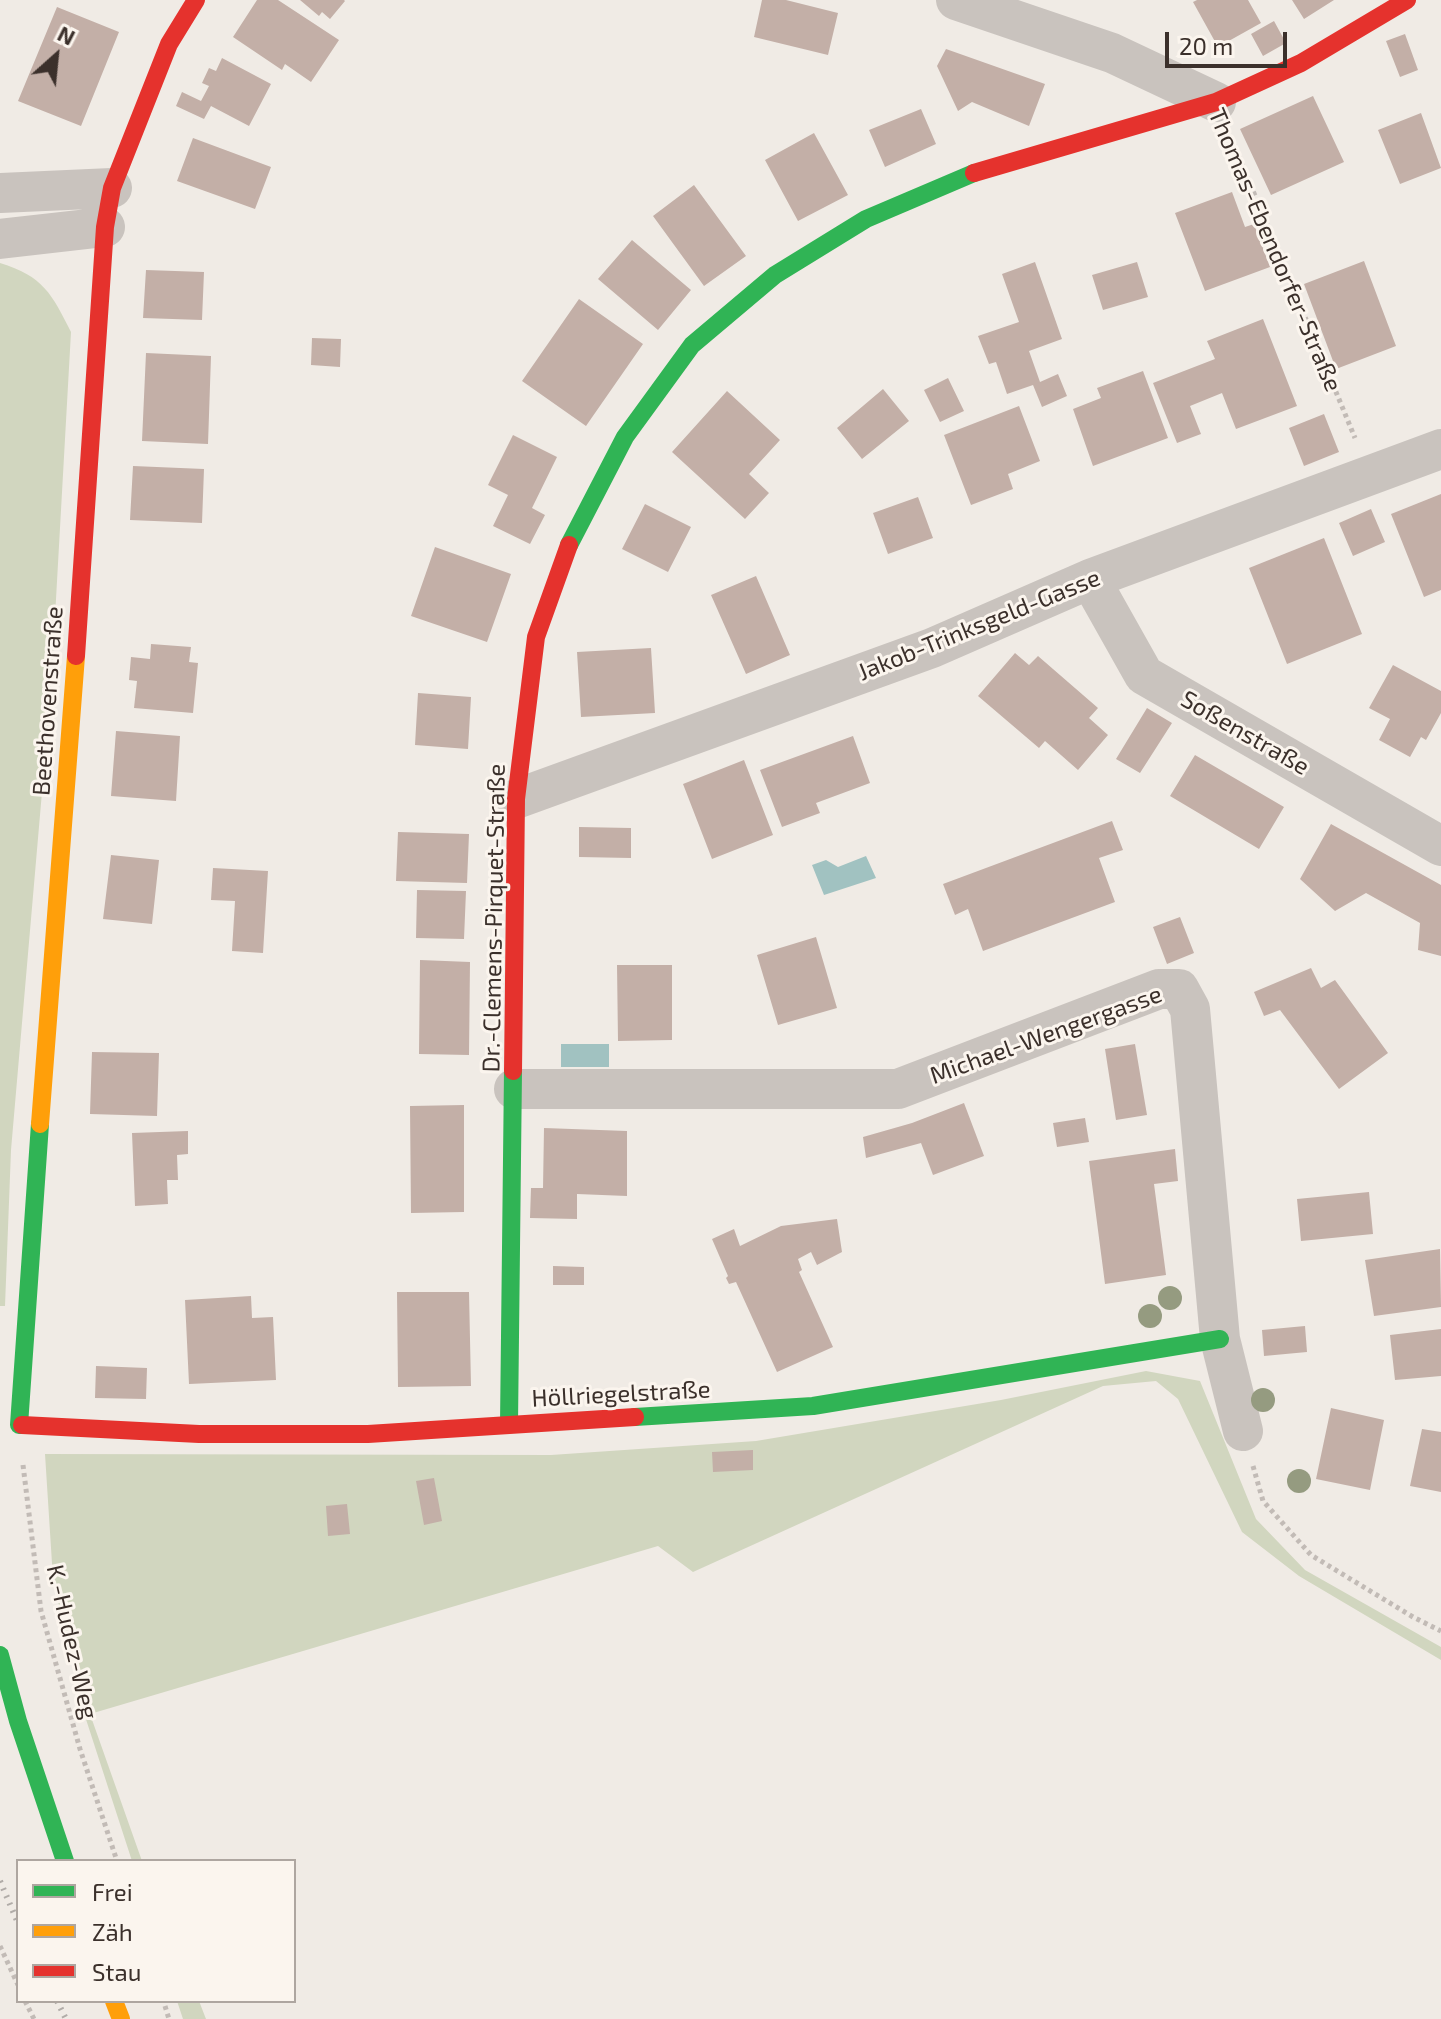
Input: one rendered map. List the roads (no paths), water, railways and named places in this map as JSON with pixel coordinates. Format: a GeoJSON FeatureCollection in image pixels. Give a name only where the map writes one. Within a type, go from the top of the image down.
{"type":"FeatureCollection","features":[{"type":"Feature","properties":{"kind":"street","name":"Beethovenstraße"},"geometry":{"type":"LineString","coordinates":[[19,1425],[105,227],[112,188],[169,44],[196,0]]}},
{"type":"Feature","properties":{"kind":"street","name":"Thomas-Ebendorfer-Straße"},"geometry":{"type":"LineString","coordinates":[[956,0],[1112,53],[1216,102]]}},
{"type":"Feature","properties":{"kind":"street","name":"Dr.-Clemens-Pirquet-Straße"},"geometry":{"type":"LineString","coordinates":[[509,1424],[516,799],[536,637],[568,546],[625,437],[692,345],[775,275],[866,219],[966,175],[1216,102],[1301,63],[1407,0]]}},
{"type":"Feature","properties":{"kind":"street"},"geometry":{"type":"LineString","coordinates":[[0,193],[112,188]]}},
{"type":"Feature","properties":{"kind":"street"},"geometry":{"type":"LineString","coordinates":[[0,239],[105,227]]}},
{"type":"Feature","properties":{"kind":"street","name":"Jakob-Trinksgeld-Gasse"},"geometry":{"type":"LineString","coordinates":[[516,799],[932,648],[1090,579],[1441,449]]}},
{"type":"Feature","properties":{"kind":"street","name":"Soßenstraße"},"geometry":{"type":"LineString","coordinates":[[1090,579],[1144,675],[1441,846]]}},
{"type":"Feature","properties":{"kind":"street","name":"Michael-Wengergasse"},"geometry":{"type":"LineString","coordinates":[[514,1089],[898,1089],[1159,989],[1179,989],[1190,1009],[1220,1339],[1243,1431]]}},
{"type":"Feature","properties":{"kind":"street","name":"Höllriegelstraße"},"geometry":{"type":"LineString","coordinates":[[19,1425],[245,1434],[368,1434],[813,1406],[1220,1339]]}},
{"type":"Feature","properties":{"kind":"street"},"geometry":{"type":"LineString","coordinates":[[0,1655],[18,1721],[64,1859]]}},
{"type":"Feature","properties":{"kind":"water"},"geometry":{"type":"Polygon","coordinates":[[[866,856],[876,878],[824,895],[812,865],[826,860],[838,867],[866,856]]]}},
{"type":"Feature","properties":{"kind":"water"},"geometry":{"type":"Polygon","coordinates":[[[561,1044],[609,1044],[609,1067],[561,1067],[561,1044]]]}},
{"type":"Feature","properties":{"kind":"railway"},"geometry":{"type":"LineString","coordinates":[[0,1881],[16,1918]]}},
{"type":"Feature","properties":{"kind":"railway"},"geometry":{"type":"LineString","coordinates":[[58,2003],[66,2019]]}}]}
